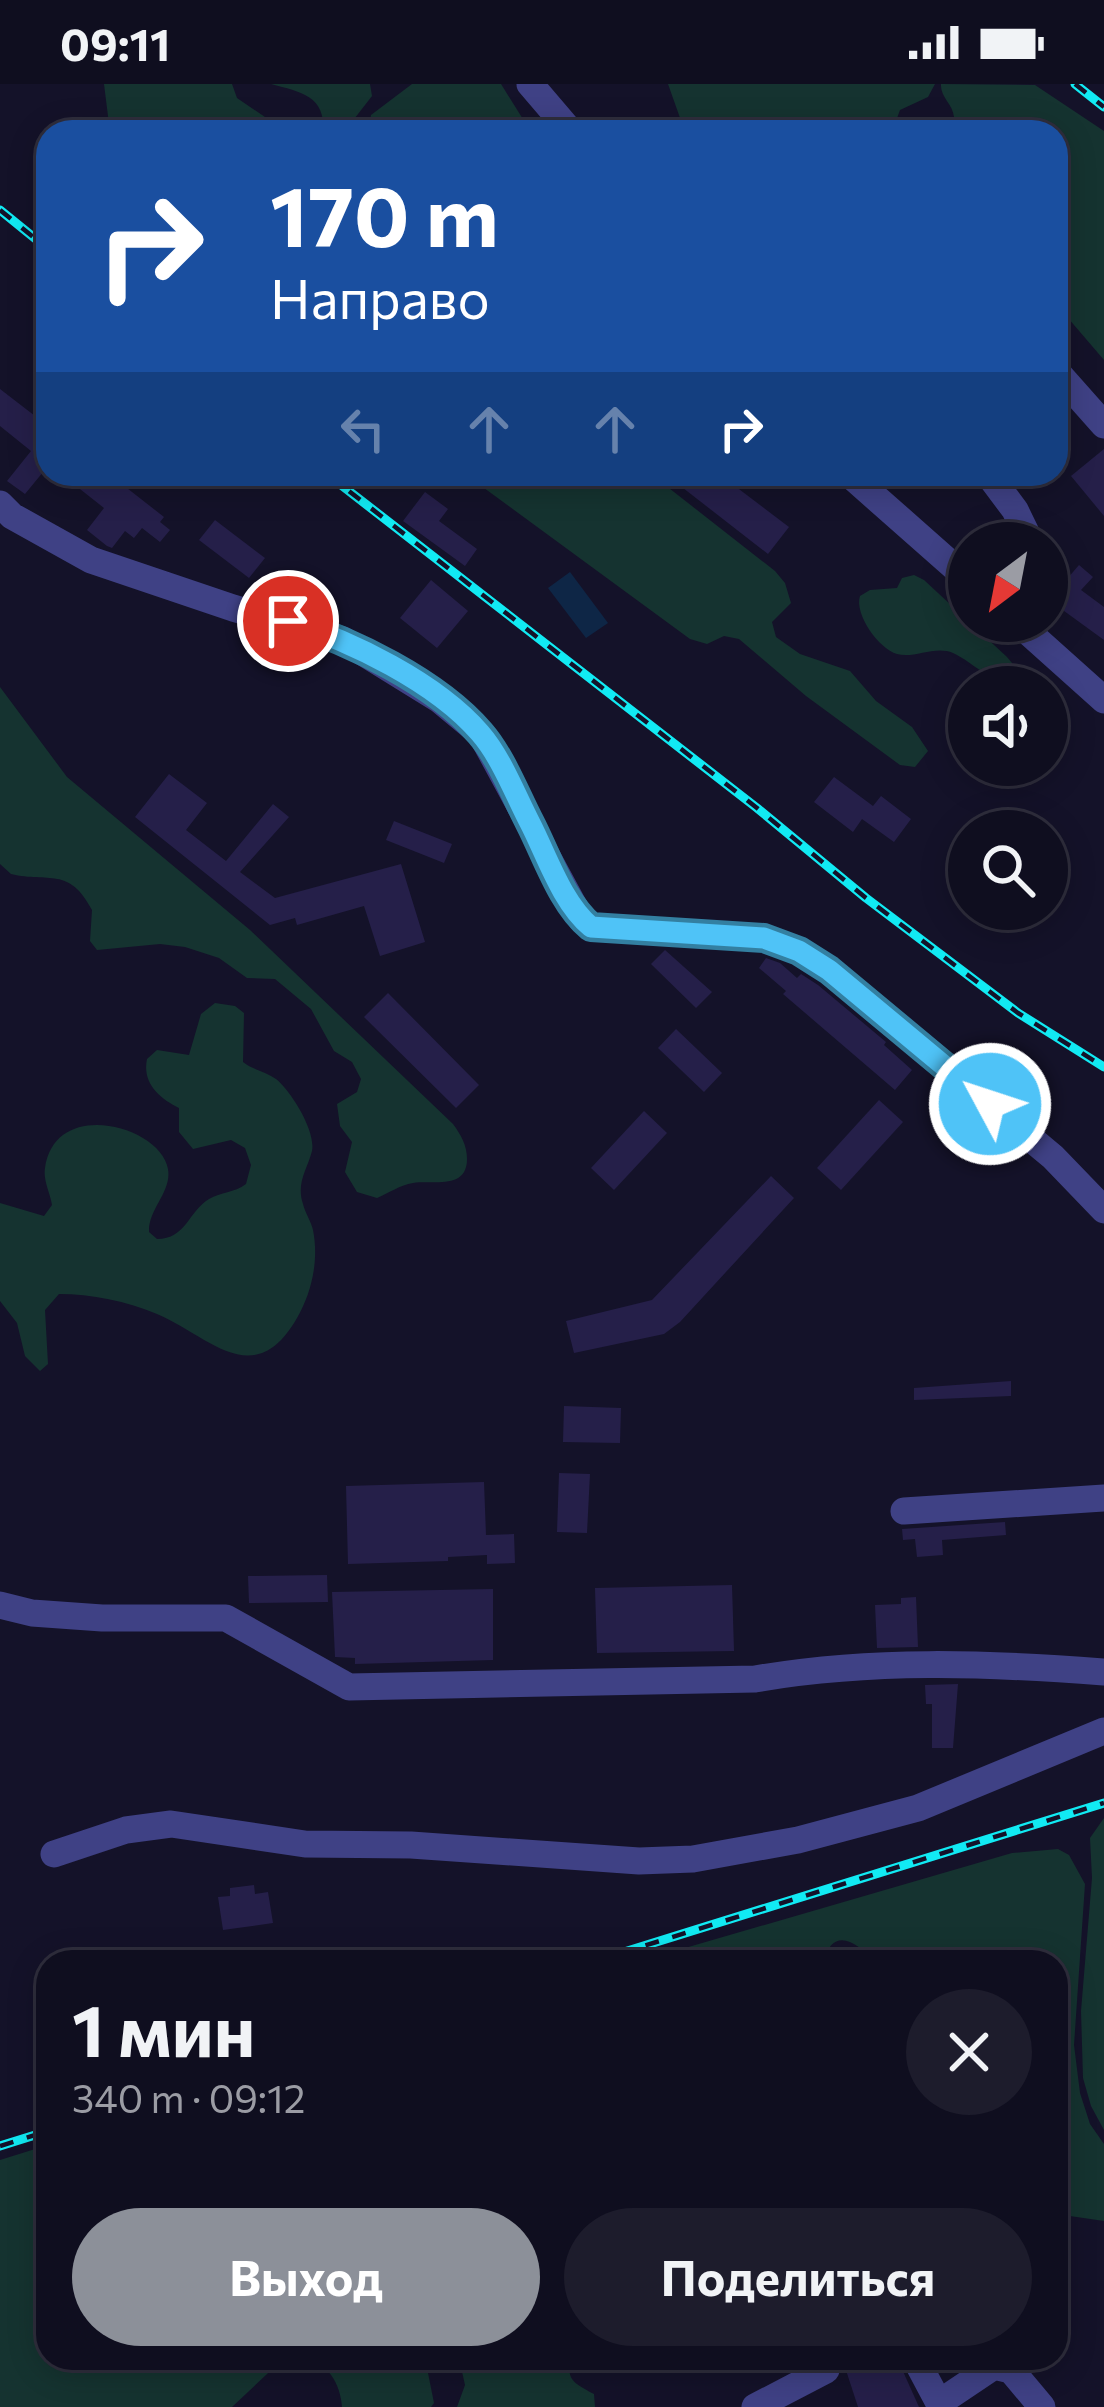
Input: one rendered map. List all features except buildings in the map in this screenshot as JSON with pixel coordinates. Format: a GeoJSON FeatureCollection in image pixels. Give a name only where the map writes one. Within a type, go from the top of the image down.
{"type":"FeatureCollection","features":[{"type":"Feature","properties":{"kind":"lane"},"geometry":{"type":"LineString","coordinates":[[530,84],[561,120]]}},
{"type":"Feature","properties":{"kind":"lane"},"geometry":{"type":"LineString","coordinates":[[1068,384],[1104,425]]}},
{"type":"Feature","properties":{"kind":"lane"},"geometry":{"type":"LineString","coordinates":[[863,486],[948,561]]}},
{"type":"Feature","properties":{"kind":"lane"},"geometry":{"type":"LineString","coordinates":[[997,486],[1020,522]]}},
{"type":"Feature","properties":{"kind":"lane"},"geometry":{"type":"LineString","coordinates":[[0,504],[12,516],[91,560],[232,608],[317,630],[378,658],[481,734],[581,919],[591,927],[764,938],[799,951],[829,970],[1052,1157],[1104,1210]]}},
{"type":"Feature","properties":{"kind":"lane"},"geometry":{"type":"LineString","coordinates":[[1044,642],[1103,698]]}},
{"type":"Feature","properties":{"kind":"lane"},"geometry":{"type":"LineString","coordinates":[[904,1511],[1104,1498]]}},
{"type":"Feature","properties":{"kind":"lane"},"geometry":{"type":"LineString","coordinates":[[0,1605],[32,1613],[102,1618],[226,1618],[349,1687],[755,1679],[819,1668],[985,1662],[1104,1672]]}},
{"type":"Feature","properties":{"kind":"lane"},"geometry":{"type":"LineString","coordinates":[[54,1854],[126,1830],[171,1824],[305,1844],[411,1845],[639,1861],[693,1859],[798,1840],[918,1808],[1104,1731]]}},
{"type":"Feature","properties":{"kind":"lane"},"geometry":{"type":"LineString","coordinates":[[755,2407],[826,2370]]}},
{"type":"Feature","properties":{"kind":"lane"},"geometry":{"type":"LineString","coordinates":[[922,2370],[939,2402],[988,2370]]}},
{"type":"Feature","properties":{"kind":"lane"},"geometry":{"type":"LineString","coordinates":[[1011,2370],[1042,2407]]}},
{"type":"Feature","properties":{"kind":"green space"},"geometry":{"type":"Polygon","coordinates":[[[104,84],[232,84],[237,98],[269,120],[108,120],[104,84]]]}},
{"type":"Feature","properties":{"kind":"green space"},"geometry":{"type":"Polygon","coordinates":[[[271,84],[370,84],[372,96],[353,120],[323,120],[316,103],[271,84]]]}},
{"type":"Feature","properties":{"kind":"green space"},"geometry":{"type":"Polygon","coordinates":[[[412,84],[501,84],[524,120],[370,120],[412,84]]]}},
{"type":"Feature","properties":{"kind":"green space"},"geometry":{"type":"Polygon","coordinates":[[[668,84],[935,84],[928,97],[900,110],[896,120],[681,120],[668,84]]]}},
{"type":"Feature","properties":{"kind":"green space"},"geometry":{"type":"Polygon","coordinates":[[[941,84],[1035,85],[1104,131],[1104,360],[1068,318],[1068,120],[950,120],[954,117],[941,84]]]}},
{"type":"Feature","properties":{"kind":"green space"},"geometry":{"type":"Polygon","coordinates":[[[481,486],[666,486],[785,583],[791,603],[772,622],[776,637],[800,654],[850,671],[876,701],[912,727],[928,751],[915,767],[900,765],[739,639],[724,636],[707,644],[690,639],[481,486]]]}},
{"type":"Feature","properties":{"kind":"green space"},"geometry":{"type":"Polygon","coordinates":[[[914,575],[924,580],[948,602],[948,642],[991,642],[1012,666],[975,666],[946,651],[910,655],[890,651],[864,621],[860,596],[870,590],[897,588],[902,578],[914,575]]]}},
{"type":"Feature","properties":{"kind":"green space"},"geometry":{"type":"Polygon","coordinates":[[[0,687],[67,777],[250,930],[453,1124],[467,1154],[461,1175],[448,1182],[408,1184],[377,1198],[357,1192],[345,1172],[352,1142],[340,1126],[337,1104],[357,1092],[361,1079],[352,1062],[334,1051],[311,1009],[275,979],[247,978],[219,958],[185,947],[160,944],[97,950],[90,941],[92,910],[75,887],[57,879],[11,874],[0,864],[0,687]]]}},
{"type":"Feature","properties":{"kind":"green space"},"geometry":{"type":"Polygon","coordinates":[[[215,1003],[235,1006],[244,1013],[243,1062],[282,1085],[310,1133],[312,1151],[301,1190],[315,1253],[302,1308],[281,1340],[264,1352],[248,1355],[213,1345],[134,1305],[59,1294],[45,1310],[48,1364],[40,1371],[25,1356],[17,1323],[0,1301],[0,1203],[44,1216],[52,1205],[45,1168],[53,1146],[67,1132],[86,1126],[129,1131],[161,1154],[168,1177],[149,1232],[157,1239],[181,1230],[209,1199],[246,1184],[251,1165],[245,1148],[231,1140],[193,1149],[179,1132],[179,1108],[159,1094],[147,1075],[147,1059],[157,1050],[189,1055],[201,1014],[215,1003]]]}},
{"type":"Feature","properties":{"kind":"green space"},"geometry":{"type":"Polygon","coordinates":[[[1104,1818],[1104,2130],[1083,2078],[1081,2011],[1092,1878],[1090,1838],[1104,1818]]]}},
{"type":"Feature","properties":{"kind":"green space"},"geometry":{"type":"Polygon","coordinates":[[[1058,1849],[1069,1855],[1085,1884],[1074,2045],[1080,2093],[1090,2124],[1104,2144],[1104,2221],[1068,2216],[1068,1950],[862,1950],[838,1941],[828,1950],[678,1950],[1012,1853],[1058,1849]]]}},
{"type":"Feature","properties":{"kind":"green space"},"geometry":{"type":"Polygon","coordinates":[[[36,2149],[36,2370],[271,2370],[232,2407],[0,2407],[0,2160],[36,2149]]]}},
{"type":"Feature","properties":{"kind":"green space"},"geometry":{"type":"Polygon","coordinates":[[[326,2370],[427,2370],[434,2403],[431,2407],[342,2407],[326,2370]]]}},
{"type":"Feature","properties":{"kind":"green space"},"geometry":{"type":"Polygon","coordinates":[[[462,2370],[570,2370],[577,2384],[594,2394],[595,2407],[457,2407],[465,2385],[462,2370]]]}},
{"type":"Feature","properties":{"kind":"water"},"geometry":{"type":"Polygon","coordinates":[[[570,572],[608,623],[586,638],[548,588],[570,572]]]}},
{"type":"Feature","properties":{"kind":"railway"},"geometry":{"type":"LineString","coordinates":[[1075,84],[1104,107]]}},
{"type":"Feature","properties":{"kind":"railway"},"geometry":{"type":"LineString","coordinates":[[0,210],[36,239]]}},
{"type":"Feature","properties":{"kind":"railway"},"geometry":{"type":"LineString","coordinates":[[342,486],[866,898],[1018,1013],[1104,1067]]}},
{"type":"Feature","properties":{"kind":"railway"},"geometry":{"type":"LineString","coordinates":[[631,1950],[1104,1803]]}},
{"type":"Feature","properties":{"kind":"railway"},"geometry":{"type":"LineString","coordinates":[[0,2146],[36,2135]]}},
{"type":"Feature","properties":{"kind":"route"},"geometry":{"type":"LineString","coordinates":[[288,621],[378,658],[481,734],[581,919],[591,927],[764,938],[799,951],[829,970],[990,1104]]}}]}
